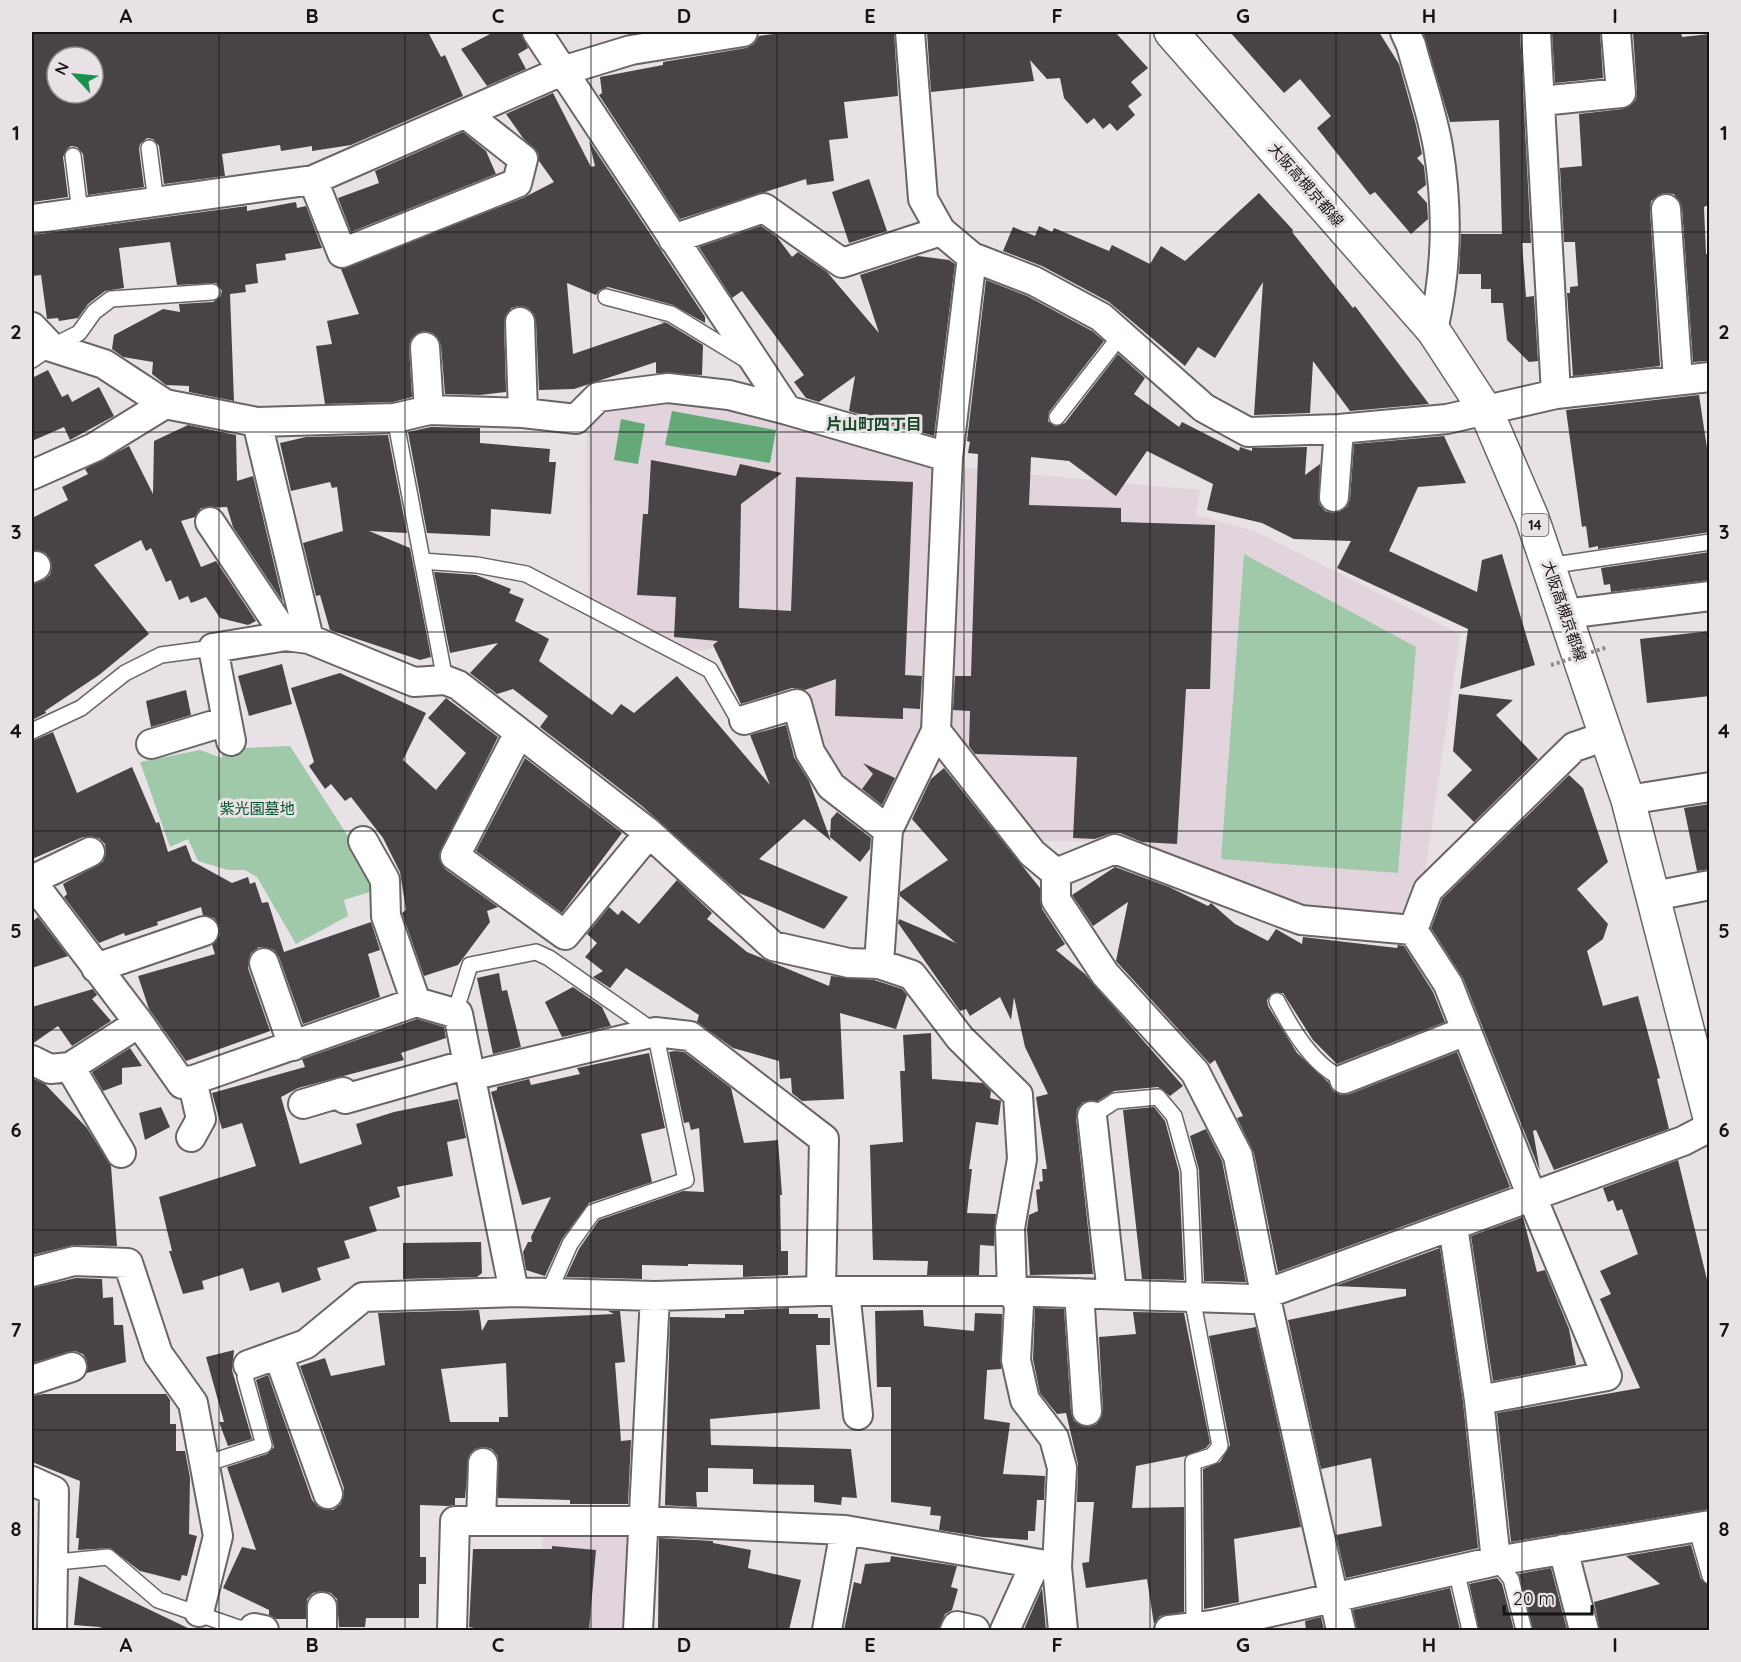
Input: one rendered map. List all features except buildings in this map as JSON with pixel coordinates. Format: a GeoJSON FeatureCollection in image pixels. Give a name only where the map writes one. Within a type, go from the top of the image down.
{"type":"FeatureCollection","features":[{"type":"Feature","properties":{"kind":"main road","name":"大阪高槻京都線"},"geometry":{"type":"LineString","coordinates":[[1171,32],[1433,330],[1486,411],[1532,518],[1628,800],[1710,1118]]}},
{"type":"Feature","properties":{"kind":"street"},"geometry":{"type":"LineString","coordinates":[[537,32],[788,410]]}},
{"type":"Feature","properties":{"kind":"street"},"geometry":{"type":"LineString","coordinates":[[32,219],[313,180],[629,41],[744,32]]}},
{"type":"Feature","properties":{"kind":"street"},"geometry":{"type":"LineString","coordinates":[[910,32],[923,199],[941,231],[972,257],[1034,281],[1101,317],[1204,408],[1248,432],[1340,429],[1447,419],[1556,394],[1710,377]]}},
{"type":"Feature","properties":{"kind":"street"},"geometry":{"type":"LineString","coordinates":[[1404,32],[1411,45],[1438,146],[1444,198],[1443,286],[1433,330]]}},
{"type":"Feature","properties":{"kind":"street"},"geometry":{"type":"LineString","coordinates":[[1536,32],[1556,394]]}},
{"type":"Feature","properties":{"kind":"street"},"geometry":{"type":"LineString","coordinates":[[1541,101],[1620,93],[1616,32]]}},
{"type":"Feature","properties":{"kind":"street"},"geometry":{"type":"LineString","coordinates":[[313,180],[342,254],[517,183],[523,159],[466,114]]}},
{"type":"Feature","properties":{"kind":"street"},"geometry":{"type":"LineString","coordinates":[[673,239],[764,208],[842,263],[941,231]]}},
{"type":"Feature","properties":{"kind":"street"},"geometry":{"type":"LineString","coordinates":[[1666,209],[1678,380]]}},
{"type":"Feature","properties":{"kind":"street"},"geometry":{"type":"LineString","coordinates":[[879,964],[888,830],[936,731],[948,457],[972,257]]}},
{"type":"Feature","properties":{"kind":"street"},"geometry":{"type":"LineString","coordinates":[[520,322],[523,413]]}},
{"type":"Feature","properties":{"kind":"street"},"geometry":{"type":"LineString","coordinates":[[38,344],[104,364],[165,404],[257,422],[395,418],[429,410],[523,413],[576,419],[598,397],[669,388],[729,395],[948,457]]}},
{"type":"Feature","properties":{"kind":"street"},"geometry":{"type":"LineString","coordinates":[[425,347],[429,410]]}},
{"type":"Feature","properties":{"kind":"street"},"geometry":{"type":"LineString","coordinates":[[32,475],[94,447],[165,404]]}},
{"type":"Feature","properties":{"kind":"street"},"geometry":{"type":"LineString","coordinates":[[257,422],[297,638]]}},
{"type":"Feature","properties":{"kind":"street"},"geometry":{"type":"LineString","coordinates":[[1334,497],[1340,429]]}},
{"type":"Feature","properties":{"kind":"street"},"geometry":{"type":"LineString","coordinates":[[210,522],[297,638]]}},
{"type":"Feature","properties":{"kind":"street"},"geometry":{"type":"LineString","coordinates":[[1565,614],[1710,596]]}},
{"type":"Feature","properties":{"kind":"street"},"geometry":{"type":"LineString","coordinates":[[151,744],[229,731],[213,648],[297,638],[414,682],[445,680],[458,685],[650,833],[773,946],[849,963],[879,964],[912,975],[960,1038],[1018,1095],[1022,1159],[1010,1228],[1012,1291],[1019,1305],[1016,1360],[1025,1400],[1054,1438],[1062,1468],[1046,1565],[1005,1630]]}},
{"type":"Feature","properties":{"kind":"street"},"geometry":{"type":"LineString","coordinates":[[744,720],[796,704],[810,752],[831,786],[888,830]]}},
{"type":"Feature","properties":{"kind":"street"},"geometry":{"type":"LineString","coordinates":[[936,731],[1032,853],[1056,873]]}},
{"type":"Feature","properties":{"kind":"street"},"geometry":{"type":"LineString","coordinates":[[519,733],[454,856],[557,946],[650,833]]}},
{"type":"Feature","properties":{"kind":"street"},"geometry":{"type":"LineString","coordinates":[[1413,930],[1428,890],[1574,747],[1606,736]]}},
{"type":"Feature","properties":{"kind":"street"},"geometry":{"type":"LineString","coordinates":[[1628,800],[1710,787]]}},
{"type":"Feature","properties":{"kind":"street"},"geometry":{"type":"LineString","coordinates":[[363,841],[385,880],[386,916],[416,1002]]}},
{"type":"Feature","properties":{"kind":"street"},"geometry":{"type":"LineString","coordinates":[[1056,873],[1115,849],[1301,920],[1413,930]]}},
{"type":"Feature","properties":{"kind":"street"},"geometry":{"type":"LineString","coordinates":[[90,852],[32,881],[182,1084],[416,1002],[458,1014],[514,1292]]}},
{"type":"Feature","properties":{"kind":"street"},"geometry":{"type":"LineString","coordinates":[[1056,873],[1056,900],[1106,974],[1195,1072],[1238,1156],[1265,1294],[1341,1630]]}},
{"type":"Feature","properties":{"kind":"street"},"geometry":{"type":"LineString","coordinates":[[1654,896],[1710,885]]}},
{"type":"Feature","properties":{"kind":"street"},"geometry":{"type":"LineString","coordinates":[[1413,930],[1448,984],[1532,1197],[1607,1376],[1479,1400]]}},
{"type":"Feature","properties":{"kind":"street"},"geometry":{"type":"LineString","coordinates":[[96,969],[204,931]]}},
{"type":"Feature","properties":{"kind":"street"},"geometry":{"type":"LineString","coordinates":[[264,963],[293,1046]]}},
{"type":"Feature","properties":{"kind":"street"},"geometry":{"type":"LineString","coordinates":[[32,1060],[50,1069],[70,1067],[139,1023]]}},
{"type":"Feature","properties":{"kind":"street"},"geometry":{"type":"LineString","coordinates":[[1344,1079],[1466,1031]]}},
{"type":"Feature","properties":{"kind":"street"},"geometry":{"type":"LineString","coordinates":[[303,1104],[343,1092],[345,1099],[470,1070],[655,1032],[690,1036],[824,1139],[833,1291],[858,1415]]}},
{"type":"Feature","properties":{"kind":"street"},"geometry":{"type":"LineString","coordinates":[[70,1067],[121,1153]]}},
{"type":"Feature","properties":{"kind":"street"},"geometry":{"type":"LineString","coordinates":[[191,1137],[201,1119],[192,1080]]}},
{"type":"Feature","properties":{"kind":"street"},"geometry":{"type":"LineString","coordinates":[[1092,1116],[1112,1294]]}},
{"type":"Feature","properties":{"kind":"street"},"geometry":{"type":"LineString","coordinates":[[248,1365],[306,1344],[363,1297],[514,1292],[655,1296],[833,1291],[1012,1291],[1252,1299],[1683,1141],[1710,1127]]}},
{"type":"Feature","properties":{"kind":"street"},"geometry":{"type":"LineString","coordinates":[[1453,1226],[1479,1400],[1496,1561]]}},
{"type":"Feature","properties":{"kind":"street"},"geometry":{"type":"LineString","coordinates":[[32,1272],[74,1261],[128,1263],[158,1354],[193,1403],[218,1536],[199,1612]]}},
{"type":"Feature","properties":{"kind":"street"},"geometry":{"type":"LineString","coordinates":[[1079,1293],[1087,1411]]}},
{"type":"Feature","properties":{"kind":"street"},"geometry":{"type":"LineString","coordinates":[[638,1630],[655,1296]]}},
{"type":"Feature","properties":{"kind":"street"},"geometry":{"type":"LineString","coordinates":[[278,1354],[327,1494]]}},
{"type":"Feature","properties":{"kind":"street"},"geometry":{"type":"LineString","coordinates":[[32,1380],[72,1367]]}},
{"type":"Feature","properties":{"kind":"street"},"geometry":{"type":"LineString","coordinates":[[481,1521],[483,1463]]}},
{"type":"Feature","properties":{"kind":"street"},"geometry":{"type":"LineString","coordinates":[[32,1481],[54,1491],[52,1630]]}},
{"type":"Feature","properties":{"kind":"street"},"geometry":{"type":"LineString","coordinates":[[452,1630],[455,1521],[645,1521],[845,1530],[1046,1565]]}},
{"type":"Feature","properties":{"kind":"street"},"geometry":{"type":"LineString","coordinates":[[1198,1628],[1496,1561],[1703,1526]]}},
{"type":"Feature","properties":{"kind":"street"},"geometry":{"type":"LineString","coordinates":[[827,1630],[845,1530]]}},
{"type":"Feature","properties":{"kind":"street"},"geometry":{"type":"LineString","coordinates":[[1563,1549],[1584,1630]]}},
{"type":"Feature","properties":{"kind":"street"},"geometry":{"type":"LineString","coordinates":[[1046,1565],[1063,1630]]}},
{"type":"Feature","properties":{"kind":"street"},"geometry":{"type":"LineString","coordinates":[[955,1630],[957,1626],[975,1630]]}},
{"type":"Feature","properties":{"kind":"lane"},"geometry":{"type":"LineString","coordinates":[[149,148],[156,202]]}},
{"type":"Feature","properties":{"kind":"lane"},"geometry":{"type":"LineString","coordinates":[[73,156],[80,212]]}},
{"type":"Feature","properties":{"kind":"lane"},"geometry":{"type":"LineString","coordinates":[[38,344],[79,333],[94,312],[111,299],[212,292]]}},
{"type":"Feature","properties":{"kind":"lane"},"geometry":{"type":"LineString","coordinates":[[606,297],[671,314],[760,368]]}},
{"type":"Feature","properties":{"kind":"lane"},"geometry":{"type":"LineString","coordinates":[[1057,417],[1121,335]]}},
{"type":"Feature","properties":{"kind":"lane"},"geometry":{"type":"LineString","coordinates":[[395,418],[445,680]]}},
{"type":"Feature","properties":{"kind":"lane"},"geometry":{"type":"LineString","coordinates":[[1548,566],[1710,542]]}},
{"type":"Feature","properties":{"kind":"lane"},"geometry":{"type":"LineString","coordinates":[[422,561],[477,565],[526,574],[710,670],[737,717],[744,720]]}},
{"type":"Feature","properties":{"kind":"lane"},"geometry":{"type":"LineString","coordinates":[[32,731],[81,708],[126,674],[161,655],[213,648]]}},
{"type":"Feature","properties":{"kind":"lane"},"geometry":{"type":"LineString","coordinates":[[458,1014],[459,1000],[470,965],[557,946],[655,1032],[686,1180],[593,1212],[570,1244],[548,1294]]}},
{"type":"Feature","properties":{"kind":"lane"},"geometry":{"type":"LineString","coordinates":[[1277,1002],[1293,1030],[1308,1048],[1331,1074],[1344,1079]]}},
{"type":"Feature","properties":{"kind":"lane"},"geometry":{"type":"LineString","coordinates":[[1092,1116],[1115,1101],[1158,1097],[1174,1116],[1189,1170],[1194,1281],[1192,1297],[1220,1446],[1212,1456],[1192,1462],[1198,1628]]}},
{"type":"Feature","properties":{"kind":"lane"},"geometry":{"type":"LineString","coordinates":[[205,1464],[264,1445],[245,1377],[248,1365]]}},
{"type":"Feature","properties":{"kind":"lane"},"geometry":{"type":"LineString","coordinates":[[1703,1526],[1710,1576]]}},
{"type":"Feature","properties":{"kind":"lane"},"geometry":{"type":"LineString","coordinates":[[68,1562],[108,1557],[158,1600],[199,1612],[213,1620],[239,1628],[259,1629]]}},
{"type":"Feature","properties":{"kind":"lane"},"geometry":{"type":"LineString","coordinates":[[1496,1561],[1511,1580],[1524,1630]]}},
{"type":"Feature","properties":{"kind":"lane"},"geometry":{"type":"LineString","coordinates":[[1456,1570],[1470,1630]]}},
{"type":"Feature","properties":{"kind":"path"},"geometry":{"type":"LineString","coordinates":[[1551,665],[1608,647]]}},
{"type":"Feature","properties":{"kind":"shaded area"},"geometry":{"type":"Polygon","coordinates":[[[667,397],[788,417],[955,467],[1200,490],[1196,515],[1257,532],[1460,634],[1424,880],[1410,890],[1407,918],[1303,911],[1115,842],[1034,841],[957,748],[950,722],[927,721],[879,812],[836,775],[819,747],[809,712],[802,658],[750,633],[703,651],[678,648],[598,608],[588,596],[587,424],[608,403],[667,397]]]}},
{"type":"Feature","properties":{"kind":"shaded area"},"geometry":{"type":"Polygon","coordinates":[[[672,411],[776,430],[770,463],[665,445],[672,411]]]}},
{"type":"Feature","properties":{"kind":"shaded area"},"geometry":{"type":"Polygon","coordinates":[[[621,419],[645,424],[638,464],[614,460],[621,419]]]}},
{"type":"Feature","properties":{"kind":"shaded area"},"geometry":{"type":"Polygon","coordinates":[[[543,1531],[626,1532],[634,1538],[625,1630],[516,1630],[519,1598],[540,1596],[543,1531]]]}},
{"type":"Feature","properties":{"kind":"green space"},"geometry":{"type":"Polygon","coordinates":[[[1244,554],[1416,647],[1398,873],[1221,859],[1244,554]]]}},
{"type":"Feature","properties":{"kind":"green space","name":"紫光園墓地"},"geometry":{"type":"Polygon","coordinates":[[[290,746],[369,869],[376,890],[344,900],[348,916],[296,944],[257,877],[245,870],[228,870],[198,861],[188,839],[170,847],[140,762],[200,750],[222,758],[222,749],[290,746]]]}},
{"type":"Feature","properties":{"kind":"district","name":"片山町四丁目"},"geometry":{"type":"Point","coordinates":[874,424]}}]}
